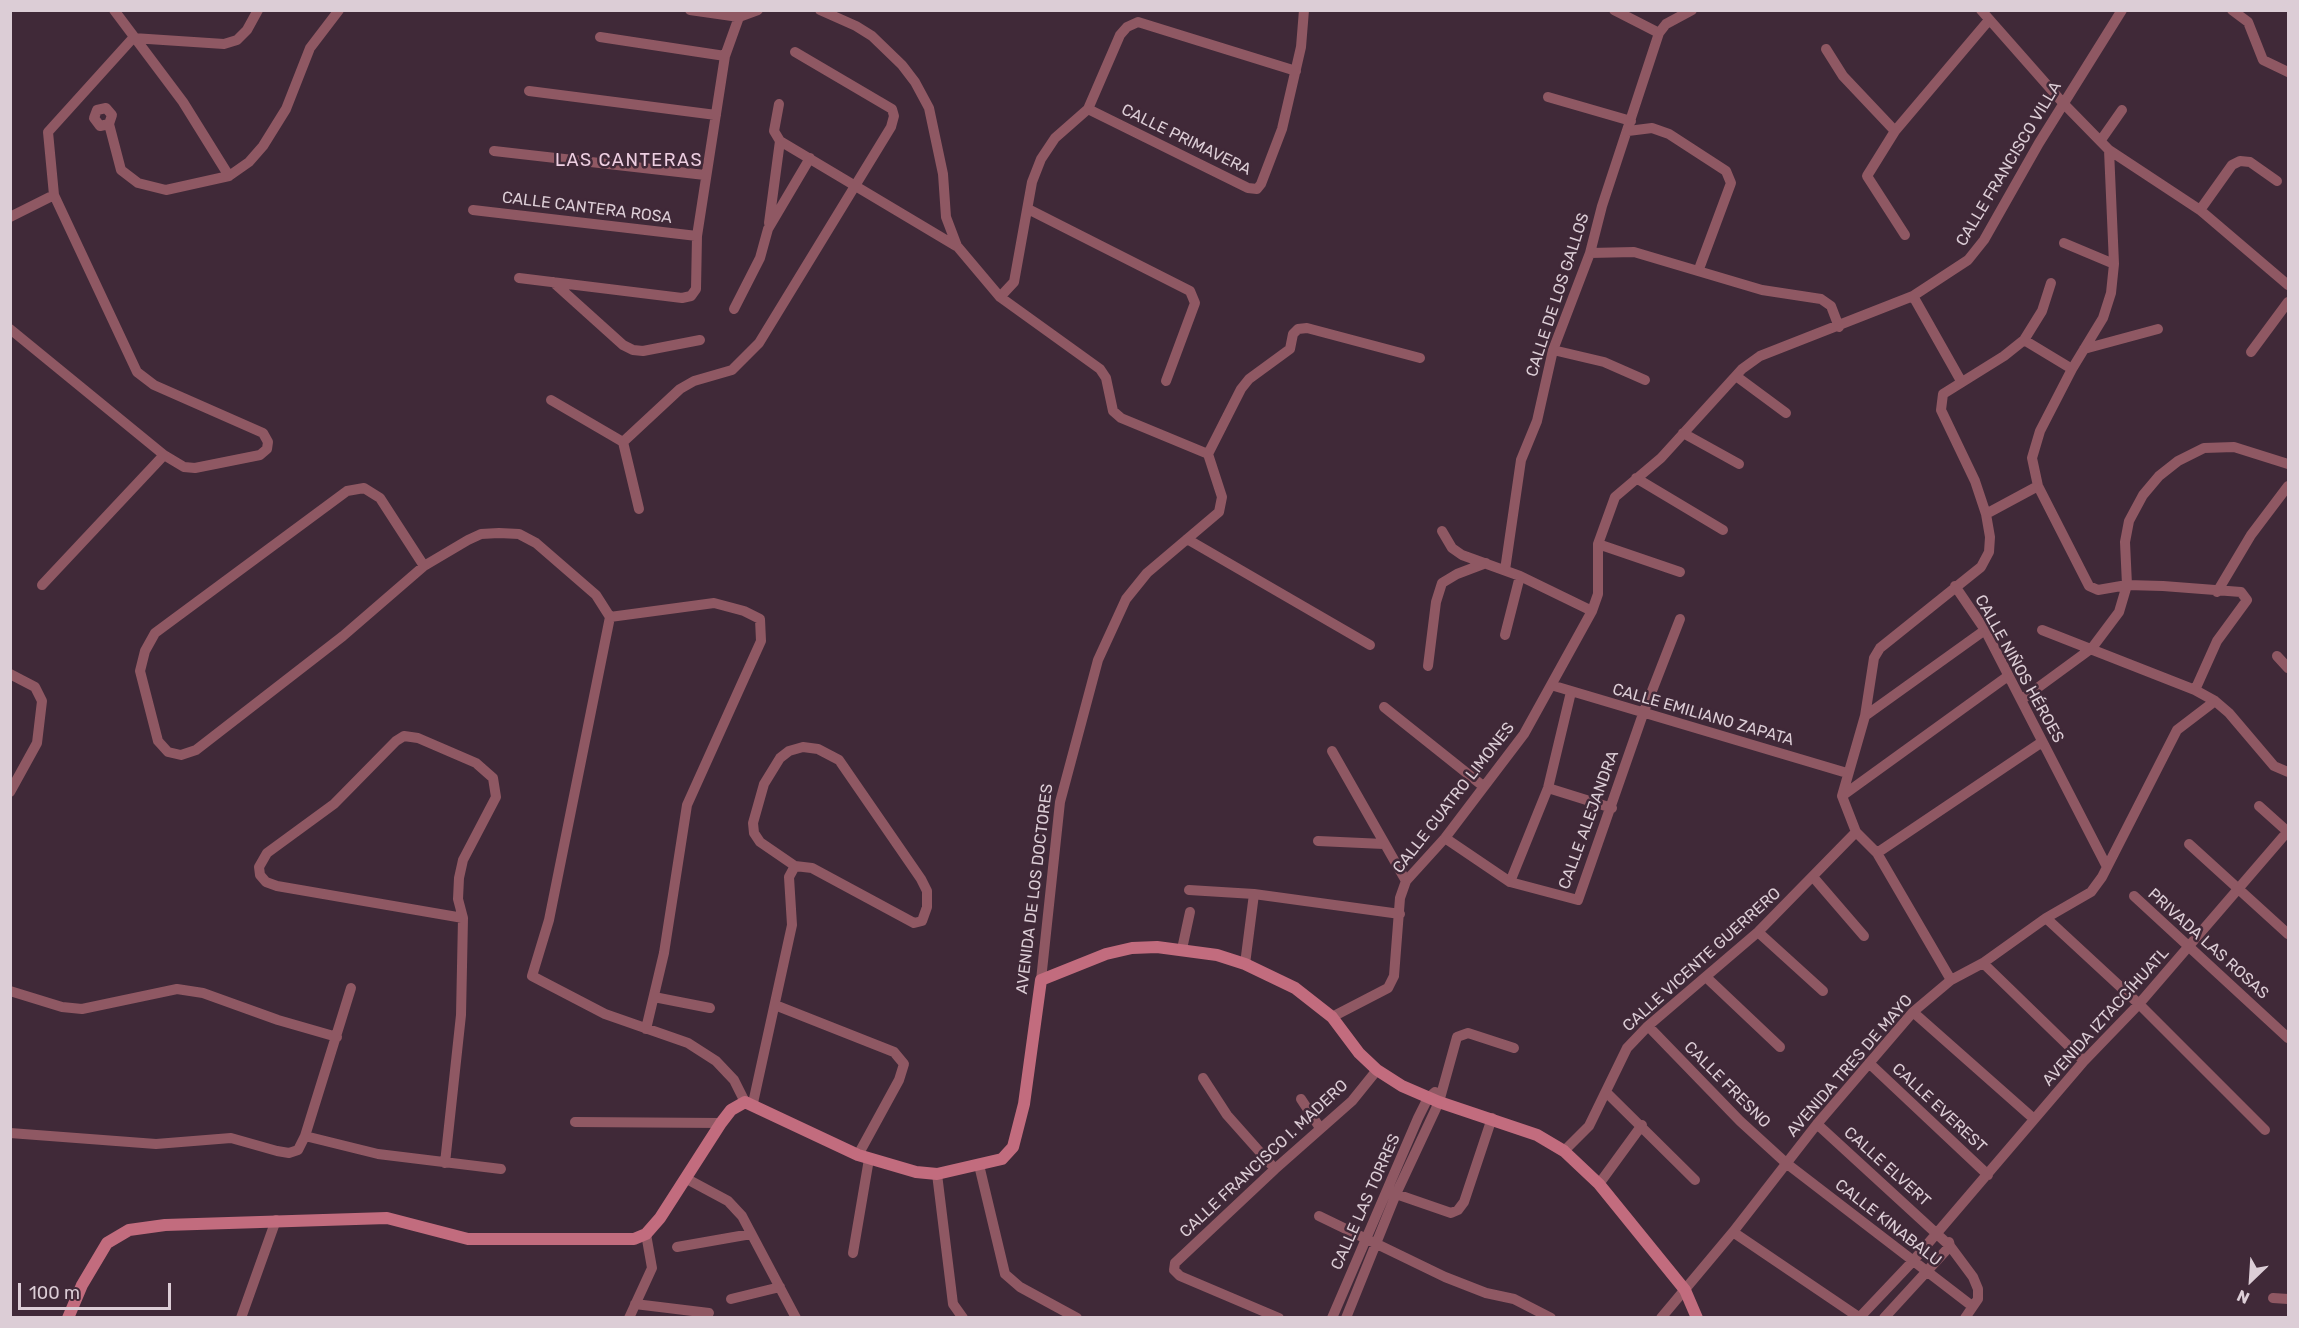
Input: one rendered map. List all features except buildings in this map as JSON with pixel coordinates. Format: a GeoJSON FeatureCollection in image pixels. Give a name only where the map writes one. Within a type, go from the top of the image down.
{"type":"FeatureCollection","features":[{"type":"Feature","properties":{"kind":"main road"},"geometry":{"type":"LineString","coordinates":[[1041,980],[1106,954],[1132,948],[1182,949],[1245,964],[1295,988],[1332,1017],[1359,1053],[1377,1070],[1433,1100],[1537,1135],[1564,1151],[1599,1184],[1685,1290],[1697,1317]]}},
{"type":"Feature","properties":{"kind":"main road","name":"AVENIDA DE LOS DOCTORES"},"geometry":{"type":"LineString","coordinates":[[749,1103],[864,1157],[916,1172],[938,1174],[1002,1159],[1013,1147],[1024,1104],[1041,980]]}},
{"type":"Feature","properties":{"kind":"main road"},"geometry":{"type":"LineString","coordinates":[[68,1317],[82,1285],[107,1243],[129,1230],[165,1225],[387,1218],[468,1239],[634,1239],[646,1234],[687,1179],[731,1110],[749,1103]]}},
{"type":"Feature","properties":{"kind":"street"},"geometry":{"type":"LineString","coordinates":[[114,10],[183,102],[229,176]]}},
{"type":"Feature","properties":{"kind":"street"},"geometry":{"type":"LineString","coordinates":[[134,38],[224,44],[237,40],[258,10]]}},
{"type":"Feature","properties":{"kind":"street"},"geometry":{"type":"LineString","coordinates":[[109,124],[121,170],[138,183],[166,190],[229,176],[249,162],[263,146],[286,109],[310,48],[339,10]]}},
{"type":"Feature","properties":{"kind":"street"},"geometry":{"type":"LineString","coordinates":[[690,10],[739,17],[758,10]]}},
{"type":"Feature","properties":{"kind":"street"},"geometry":{"type":"LineString","coordinates":[[820,10],[872,36],[902,65],[915,82],[929,108],[943,174],[946,217],[957,246]]}},
{"type":"Feature","properties":{"kind":"street"},"geometry":{"type":"LineString","coordinates":[[1138,22],[1142,10]]}},
{"type":"Feature","properties":{"kind":"street"},"geometry":{"type":"LineString","coordinates":[[1000,297],[1014,282],[1032,182],[1041,159],[1055,138],[1088,109],[1120,35],[1127,27],[1138,22],[1296,71],[1304,10]]}},
{"type":"Feature","properties":{"kind":"street"},"geometry":{"type":"LineString","coordinates":[[1614,10],[1659,33],[1666,24],[1692,10]]}},
{"type":"Feature","properties":{"kind":"street"},"geometry":{"type":"LineString","coordinates":[[1981,10],[2063,103],[2109,150],[2200,210],[2289,285]]}},
{"type":"Feature","properties":{"kind":"street","name":"CALLE FRANCISCO VILLA"},"geometry":{"type":"LineString","coordinates":[[1760,356],[1839,327],[1913,296],[1968,260],[1984,240],[2063,103],[2122,10]]}},
{"type":"Feature","properties":{"kind":"street"},"geometry":{"type":"LineString","coordinates":[[2232,10],[2248,22],[2263,60],[2289,72]]}},
{"type":"Feature","properties":{"kind":"street"},"geometry":{"type":"LineString","coordinates":[[519,278],[682,298],[691,296],[696,289],[697,236],[724,56],[739,17]]}},
{"type":"Feature","properties":{"kind":"street"},"geometry":{"type":"LineString","coordinates":[[1905,235],[1867,176],[1895,130],[1989,21]]}},
{"type":"Feature","properties":{"kind":"street","name":"CALLE DE LOS GALLOS"},"geometry":{"type":"LineString","coordinates":[[1505,570],[1521,460],[1537,421],[1553,350],[1590,253],[1602,206],[1659,33]]}},
{"type":"Feature","properties":{"kind":"street"},"geometry":{"type":"LineString","coordinates":[[10,329],[164,455],[184,466],[195,468],[260,455],[267,449],[268,442],[263,433],[154,385],[137,372],[54,195],[48,132],[134,38]]}},
{"type":"Feature","properties":{"kind":"street"},"geometry":{"type":"LineString","coordinates":[[600,38],[724,56]]}},
{"type":"Feature","properties":{"kind":"street"},"geometry":{"type":"LineString","coordinates":[[1826,49],[1843,76],[1895,130]]}},
{"type":"Feature","properties":{"kind":"street"},"geometry":{"type":"LineString","coordinates":[[623,442],[680,389],[694,381],[732,370],[759,343],[891,127],[894,116],[892,109],[795,52]]}},
{"type":"Feature","properties":{"kind":"street","name":"CALLE PRIMAVERA"},"geometry":{"type":"LineString","coordinates":[[1088,109],[1248,188],[1257,189],[1262,184],[1282,129],[1296,71]]}},
{"type":"Feature","properties":{"kind":"street"},"geometry":{"type":"LineString","coordinates":[[529,91],[716,115]]}},
{"type":"Feature","properties":{"kind":"street"},"geometry":{"type":"LineString","coordinates":[[1548,97],[1630,126],[1652,128],[1669,134],[1726,171],[1731,183],[1699,269]]}},
{"type":"Feature","properties":{"kind":"street"},"geometry":{"type":"LineString","coordinates":[[779,104],[774,131],[780,141],[957,246],[1000,297],[1100,369],[1106,378],[1113,411],[1121,418],[1208,454],[1241,389],[1249,379],[1290,349],[1293,334],[1298,329],[1307,328],[1420,358]]}},
{"type":"Feature","properties":{"kind":"street"},"geometry":{"type":"LineString","coordinates":[[2101,140],[2122,110]]}},
{"type":"Feature","properties":{"kind":"street"},"geometry":{"type":"LineString","coordinates":[[734,309],[760,258],[768,229],[780,141]]}},
{"type":"Feature","properties":{"kind":"street"},"geometry":{"type":"LineString","coordinates":[[2109,150],[2114,264],[2111,293],[2103,318],[2072,369],[2037,440],[2032,458],[2038,486],[2090,586],[2098,590],[2127,585],[2241,592],[2247,600],[2217,641],[2195,690]]}},
{"type":"Feature","properties":{"kind":"street"},"geometry":{"type":"LineString","coordinates":[[494,151],[705,175]]}},
{"type":"Feature","properties":{"kind":"street"},"geometry":{"type":"LineString","coordinates":[[768,229],[810,158]]}},
{"type":"Feature","properties":{"kind":"street"},"geometry":{"type":"LineString","coordinates":[[2200,210],[2232,165],[2240,161],[2250,162],[2277,181]]}},
{"type":"Feature","properties":{"kind":"street"},"geometry":{"type":"LineString","coordinates":[[10,217],[54,195]]}},
{"type":"Feature","properties":{"kind":"street"},"geometry":{"type":"LineString","coordinates":[[1028,209],[1190,291],[1195,296],[1195,303],[1166,381]]}},
{"type":"Feature","properties":{"kind":"street","name":"CALLE CANTERA ROSA"},"geometry":{"type":"LineString","coordinates":[[473,210],[697,236]]}},
{"type":"Feature","properties":{"kind":"street"},"geometry":{"type":"LineString","coordinates":[[2064,243],[2114,264]]}},
{"type":"Feature","properties":{"kind":"street"},"geometry":{"type":"LineString","coordinates":[[1590,253],[1634,252],[1699,269],[1762,290],[1821,299],[1830,306],[1839,327]]}},
{"type":"Feature","properties":{"kind":"street"},"geometry":{"type":"LineString","coordinates":[[552,282],[623,345],[633,350],[643,351],[700,340]]}},
{"type":"Feature","properties":{"kind":"street"},"geometry":{"type":"LineString","coordinates":[[2051,283],[2042,311],[2024,340],[2072,369]]}},
{"type":"Feature","properties":{"kind":"street"},"geometry":{"type":"LineString","coordinates":[[1913,296],[1961,381]]}},
{"type":"Feature","properties":{"kind":"street"},"geometry":{"type":"LineString","coordinates":[[2251,352],[2289,302]]}},
{"type":"Feature","properties":{"kind":"street"},"geometry":{"type":"LineString","coordinates":[[2084,349],[2158,329]]}},
{"type":"Feature","properties":{"kind":"street","name":"CALLE NIÑOS HÉROES"},"geometry":{"type":"LineString","coordinates":[[2024,340],[2004,356],[1943,394],[1941,410],[1975,481],[1986,514],[1990,537],[1989,552],[1981,567],[1956,586],[1984,630],[2106,865]]}},
{"type":"Feature","properties":{"kind":"street"},"geometry":{"type":"LineString","coordinates":[[1553,350],[1604,362],[1645,380]]}},
{"type":"Feature","properties":{"kind":"street","name":"CALLE CUATRO LIMONES"},"geometry":{"type":"LineString","coordinates":[[1332,1017],[1388,988],[1394,976],[1400,898],[1406,881],[1445,838],[1524,734],[1592,611],[1598,594],[1598,544],[1615,497],[1683,433],[1736,376],[1760,356]]}},
{"type":"Feature","properties":{"kind":"street"},"geometry":{"type":"LineString","coordinates":[[1736,376],[1786,413]]}},
{"type":"Feature","properties":{"kind":"street"},"geometry":{"type":"LineString","coordinates":[[551,400],[623,442],[639,509]]}},
{"type":"Feature","properties":{"kind":"street"},"geometry":{"type":"LineString","coordinates":[[1683,433],[1739,464]]}},
{"type":"Feature","properties":{"kind":"street"},"geometry":{"type":"LineString","coordinates":[[2021,700],[2092,648],[2119,612],[2127,585],[2125,542],[2129,521],[2143,495],[2178,461],[2204,448],[2234,447],[2289,464]]}},
{"type":"Feature","properties":{"kind":"street","name":"AVENIDA DE LOS DOCTORES"},"geometry":{"type":"LineString","coordinates":[[1041,980],[1060,802],[1098,660],[1126,599],[1147,573],[1219,512],[1222,497],[1208,454]]}},
{"type":"Feature","properties":{"kind":"street"},"geometry":{"type":"LineString","coordinates":[[42,585],[164,455]]}},
{"type":"Feature","properties":{"kind":"street"},"geometry":{"type":"LineString","coordinates":[[1636,478],[1724,530]]}},
{"type":"Feature","properties":{"kind":"street"},"geometry":{"type":"LineString","coordinates":[[1986,514],[2038,486]]}},
{"type":"Feature","properties":{"kind":"street"},"geometry":{"type":"LineString","coordinates":[[2217,592],[2251,535],[2289,486]]}},
{"type":"Feature","properties":{"kind":"street"},"geometry":{"type":"LineString","coordinates":[[424,566],[381,498],[364,488],[347,491],[234,578],[155,633],[145,651],[140,671],[158,741],[168,752],[181,755],[196,750],[343,636],[424,566],[481,534],[519,534],[536,543],[596,596],[610,617],[549,920],[532,976],[605,1014],[688,1043],[716,1061],[734,1080],[749,1103]]}},
{"type":"Feature","properties":{"kind":"street"},"geometry":{"type":"LineString","coordinates":[[1442,531],[1452,548],[1462,555],[1520,576],[1592,611]]}},
{"type":"Feature","properties":{"kind":"street"},"geometry":{"type":"LineString","coordinates":[[1187,539],[1370,645]]}},
{"type":"Feature","properties":{"kind":"street"},"geometry":{"type":"LineString","coordinates":[[1598,544],[1680,572]]}},
{"type":"Feature","properties":{"kind":"street"},"geometry":{"type":"LineString","coordinates":[[1428,666],[1436,602],[1442,583],[1456,574],[1486,563]]}},
{"type":"Feature","properties":{"kind":"street"},"geometry":{"type":"LineString","coordinates":[[1506,635],[1520,576]]}},
{"type":"Feature","properties":{"kind":"street"},"geometry":{"type":"LineString","coordinates":[[1952,980],[1877,853],[1856,832],[1842,796],[1865,716],[1874,658],[1880,648],[1956,586]]}},
{"type":"Feature","properties":{"kind":"street"},"geometry":{"type":"LineString","coordinates":[[610,617],[714,603],[744,611],[760,619],[761,641],[687,805],[664,953],[646,1029]]}},
{"type":"Feature","properties":{"kind":"street","name":"CALLE ALEJANDRA"},"geometry":{"type":"LineString","coordinates":[[1445,838],[1510,882],[1578,900],[1643,714],[1680,619]]}},
{"type":"Feature","properties":{"kind":"street"},"geometry":{"type":"LineString","coordinates":[[1865,716],[1984,630]]}},
{"type":"Feature","properties":{"kind":"street"},"geometry":{"type":"LineString","coordinates":[[2042,630],[2195,690],[2215,701],[2229,713],[2274,766],[2289,772]]}},
{"type":"Feature","properties":{"kind":"street"},"geometry":{"type":"LineString","coordinates":[[2277,657],[2289,668]]}},
{"type":"Feature","properties":{"kind":"street"},"geometry":{"type":"LineString","coordinates":[[10,674],[35,687],[42,701],[37,743],[12,787]]}},
{"type":"Feature","properties":{"kind":"street"},"geometry":{"type":"LineString","coordinates":[[1842,796],[2008,676]]}},
{"type":"Feature","properties":{"kind":"street","name":"CALLE EMILIANO ZAPATA"},"geometry":{"type":"LineString","coordinates":[[1551,685],[1847,773]]}},
{"type":"Feature","properties":{"kind":"street"},"geometry":{"type":"LineString","coordinates":[[1510,882],[1548,788],[1571,692]]}},
{"type":"Feature","properties":{"kind":"street","name":"AVENIDA TRES DE MAYO"},"geometry":{"type":"LineString","coordinates":[[1661,1317],[1733,1232],[1817,1124],[1913,1012],[1952,980],[1983,963],[2046,918],[2091,892],[2102,877],[2106,865],[2177,730],[2215,701]]}},
{"type":"Feature","properties":{"kind":"street"},"geometry":{"type":"LineString","coordinates":[[1384,707],[1483,786]]}},
{"type":"Feature","properties":{"kind":"street"},"geometry":{"type":"LineString","coordinates":[[445,1163],[461,1015],[463,918],[458,899],[459,878],[463,860],[491,812],[496,788],[493,778],[476,763],[418,738],[404,736],[396,741],[334,804],[267,853],[259,867],[260,875],[266,882],[277,886],[463,918]]}},
{"type":"Feature","properties":{"kind":"street"},"geometry":{"type":"LineString","coordinates":[[1877,853],[2042,742]]}},
{"type":"Feature","properties":{"kind":"street"},"geometry":{"type":"LineString","coordinates":[[803,747],[818,749],[839,760],[921,879],[927,891],[927,907],[922,921],[914,922],[812,868],[795,866],[760,842],[754,833],[753,823],[764,784],[780,758],[789,751],[803,747]]}},
{"type":"Feature","properties":{"kind":"street"},"geometry":{"type":"LineString","coordinates":[[1332,751],[1406,881]]}},
{"type":"Feature","properties":{"kind":"street"},"geometry":{"type":"LineString","coordinates":[[1548,788],[1612,808]]}},
{"type":"Feature","properties":{"kind":"street"},"geometry":{"type":"LineString","coordinates":[[2259,806],[2288,832]]}},
{"type":"Feature","properties":{"kind":"street","name":"CALLE VICENTE GUERRERO"},"geometry":{"type":"LineString","coordinates":[[1564,1151],[1588,1126],[1607,1093],[1627,1048],[1648,1026],[1758,932],[1814,878],[1856,832]]}},
{"type":"Feature","properties":{"kind":"street","name":"AVENIDA IZTACCÍHUATL"},"geometry":{"type":"LineString","coordinates":[[1860,1317],[1946,1224],[2084,1061],[2139,1004],[2288,832]]}},
{"type":"Feature","properties":{"kind":"street"},"geometry":{"type":"LineString","coordinates":[[1318,841],[1384,844]]}},
{"type":"Feature","properties":{"kind":"street"},"geometry":{"type":"LineString","coordinates":[[2189,844],[2289,934]]}},
{"type":"Feature","properties":{"kind":"street"},"geometry":{"type":"LineString","coordinates":[[749,1103],[775,1005],[792,925],[789,877],[795,866]]}},
{"type":"Feature","properties":{"kind":"street"},"geometry":{"type":"LineString","coordinates":[[1814,878],[1864,936]]}},
{"type":"Feature","properties":{"kind":"street"},"geometry":{"type":"LineString","coordinates":[[1189,890],[1254,894],[1400,914]]}},
{"type":"Feature","properties":{"kind":"street"},"geometry":{"type":"LineString","coordinates":[[1245,964],[1254,894]]}},
{"type":"Feature","properties":{"kind":"street","name":"PRIVADA LAS ROSAS"},"geometry":{"type":"LineString","coordinates":[[2134,896],[2289,1038]]}},
{"type":"Feature","properties":{"kind":"street"},"geometry":{"type":"LineString","coordinates":[[1182,949],[1190,912]]}},
{"type":"Feature","properties":{"kind":"street"},"geometry":{"type":"LineString","coordinates":[[2046,918],[2139,1004],[2265,1130]]}},
{"type":"Feature","properties":{"kind":"street"},"geometry":{"type":"LineString","coordinates":[[1758,932],[1823,991]]}},
{"type":"Feature","properties":{"kind":"street"},"geometry":{"type":"LineString","coordinates":[[1983,963],[2084,1061]]}},
{"type":"Feature","properties":{"kind":"street"},"geometry":{"type":"LineString","coordinates":[[1706,977],[1780,1047]]}},
{"type":"Feature","properties":{"kind":"street"},"geometry":{"type":"LineString","coordinates":[[10,1133],[156,1144],[231,1138],[289,1153],[298,1150],[305,1136],[351,988]]}},
{"type":"Feature","properties":{"kind":"street"},"geometry":{"type":"LineString","coordinates":[[10,991],[62,1007],[82,1009],[177,989],[203,993],[278,1020],[337,1037]]}},
{"type":"Feature","properties":{"kind":"street"},"geometry":{"type":"LineString","coordinates":[[654,997],[710,1008]]}},
{"type":"Feature","properties":{"kind":"street"},"geometry":{"type":"LineString","coordinates":[[775,1005],[894,1052],[904,1064],[864,1157],[854,1253]]}},
{"type":"Feature","properties":{"kind":"street"},"geometry":{"type":"LineString","coordinates":[[1913,1012],[2034,1119]]}},
{"type":"Feature","properties":{"kind":"street","name":"CALLE FRESNO"},"geometry":{"type":"LineString","coordinates":[[1648,1026],[1740,1121],[1786,1163]]}},
{"type":"Feature","properties":{"kind":"street"},"geometry":{"type":"LineString","coordinates":[[1433,1100],[1442,1087],[1457,1036],[1462,1033],[1514,1048]]}},
{"type":"Feature","properties":{"kind":"street","name":"CALLE EVEREST"},"geometry":{"type":"LineString","coordinates":[[1869,1063],[1988,1174]]}},
{"type":"Feature","properties":{"kind":"street","name":"CALLE FRANCISCO I. MADERO"},"geometry":{"type":"LineString","coordinates":[[1279,1317],[1180,1276],[1174,1270],[1175,1263],[1275,1169],[1352,1101],[1377,1070]]}},
{"type":"Feature","properties":{"kind":"street"},"geometry":{"type":"LineString","coordinates":[[1203,1078],[1227,1115],[1275,1169]]}},
{"type":"Feature","properties":{"kind":"street"},"geometry":{"type":"LineString","coordinates":[[1607,1093],[1642,1125],[1695,1180]]}},
{"type":"Feature","properties":{"kind":"street"},"geometry":{"type":"LineString","coordinates":[[1301,1099],[1320,1128]]}},
{"type":"Feature","properties":{"kind":"street","name":"CALLE LAS TORRES"},"geometry":{"type":"LineString","coordinates":[[1332,1317],[1396,1194],[1433,1100]]}},
{"type":"Feature","properties":{"kind":"street","name":"CALLE LAS TORRES"},"geometry":{"type":"LineString","coordinates":[[1346,1317],[1370,1241],[1433,1100]]}},
{"type":"Feature","properties":{"kind":"street"},"geometry":{"type":"LineString","coordinates":[[1396,1194],[1451,1213],[1458,1210],[1464,1202],[1492,1118]]}},
{"type":"Feature","properties":{"kind":"street"},"geometry":{"type":"LineString","coordinates":[[575,1122],[721,1123]]}},
{"type":"Feature","properties":{"kind":"street","name":"CALLE ELVERT"},"geometry":{"type":"LineString","coordinates":[[1817,1124],[1950,1246],[1973,1277],[1978,1289],[1978,1299],[1972,1306]]}},
{"type":"Feature","properties":{"kind":"street"},"geometry":{"type":"LineString","coordinates":[[1599,1184],[1642,1125]]}},
{"type":"Feature","properties":{"kind":"street"},"geometry":{"type":"LineString","coordinates":[[305,1136],[345,1147],[445,1163],[501,1169]]}},
{"type":"Feature","properties":{"kind":"street","name":"CALLE KINABALU"},"geometry":{"type":"LineString","coordinates":[[1786,1163],[1972,1306]]}},
{"type":"Feature","properties":{"kind":"street"},"geometry":{"type":"LineString","coordinates":[[979,1165],[1005,1274],[1020,1287],[1077,1317]]}},
{"type":"Feature","properties":{"kind":"street"},"geometry":{"type":"LineString","coordinates":[[938,1174],[953,1305],[963,1317]]}},
{"type":"Feature","properties":{"kind":"street"},"geometry":{"type":"LineString","coordinates":[[687,1179],[728,1201],[742,1216],[796,1317]]}},
{"type":"Feature","properties":{"kind":"street"},"geometry":{"type":"LineString","coordinates":[[1319,1216],[1445,1277],[1485,1293],[1514,1299],[1551,1317]]}},
{"type":"Feature","properties":{"kind":"street"},"geometry":{"type":"LineString","coordinates":[[241,1317],[276,1220]]}},
{"type":"Feature","properties":{"kind":"street"},"geometry":{"type":"LineString","coordinates":[[1884,1317],[1950,1246],[1946,1224]]}},
{"type":"Feature","properties":{"kind":"street"},"geometry":{"type":"LineString","coordinates":[[1733,1232],[1860,1317]]}},
{"type":"Feature","properties":{"kind":"street"},"geometry":{"type":"LineString","coordinates":[[629,1317],[652,1268],[646,1234]]}},
{"type":"Feature","properties":{"kind":"street"},"geometry":{"type":"LineString","coordinates":[[677,1247],[751,1234]]}},
{"type":"Feature","properties":{"kind":"street"},"geometry":{"type":"LineString","coordinates":[[731,1299],[780,1287]]}},
{"type":"Feature","properties":{"kind":"street"},"geometry":{"type":"LineString","coordinates":[[2273,1298],[2289,1299]]}},
{"type":"Feature","properties":{"kind":"street"},"geometry":{"type":"LineString","coordinates":[[635,1304],[709,1313]]}},
{"type":"Feature","properties":{"kind":"street"},"geometry":{"type":"LineString","coordinates":[[1965,1317],[1972,1306]]}},
{"type":"Feature","properties":{"kind":"district","name":"LAS CANTERAS"},"geometry":{"type":"Point","coordinates":[629,161]}}]}
